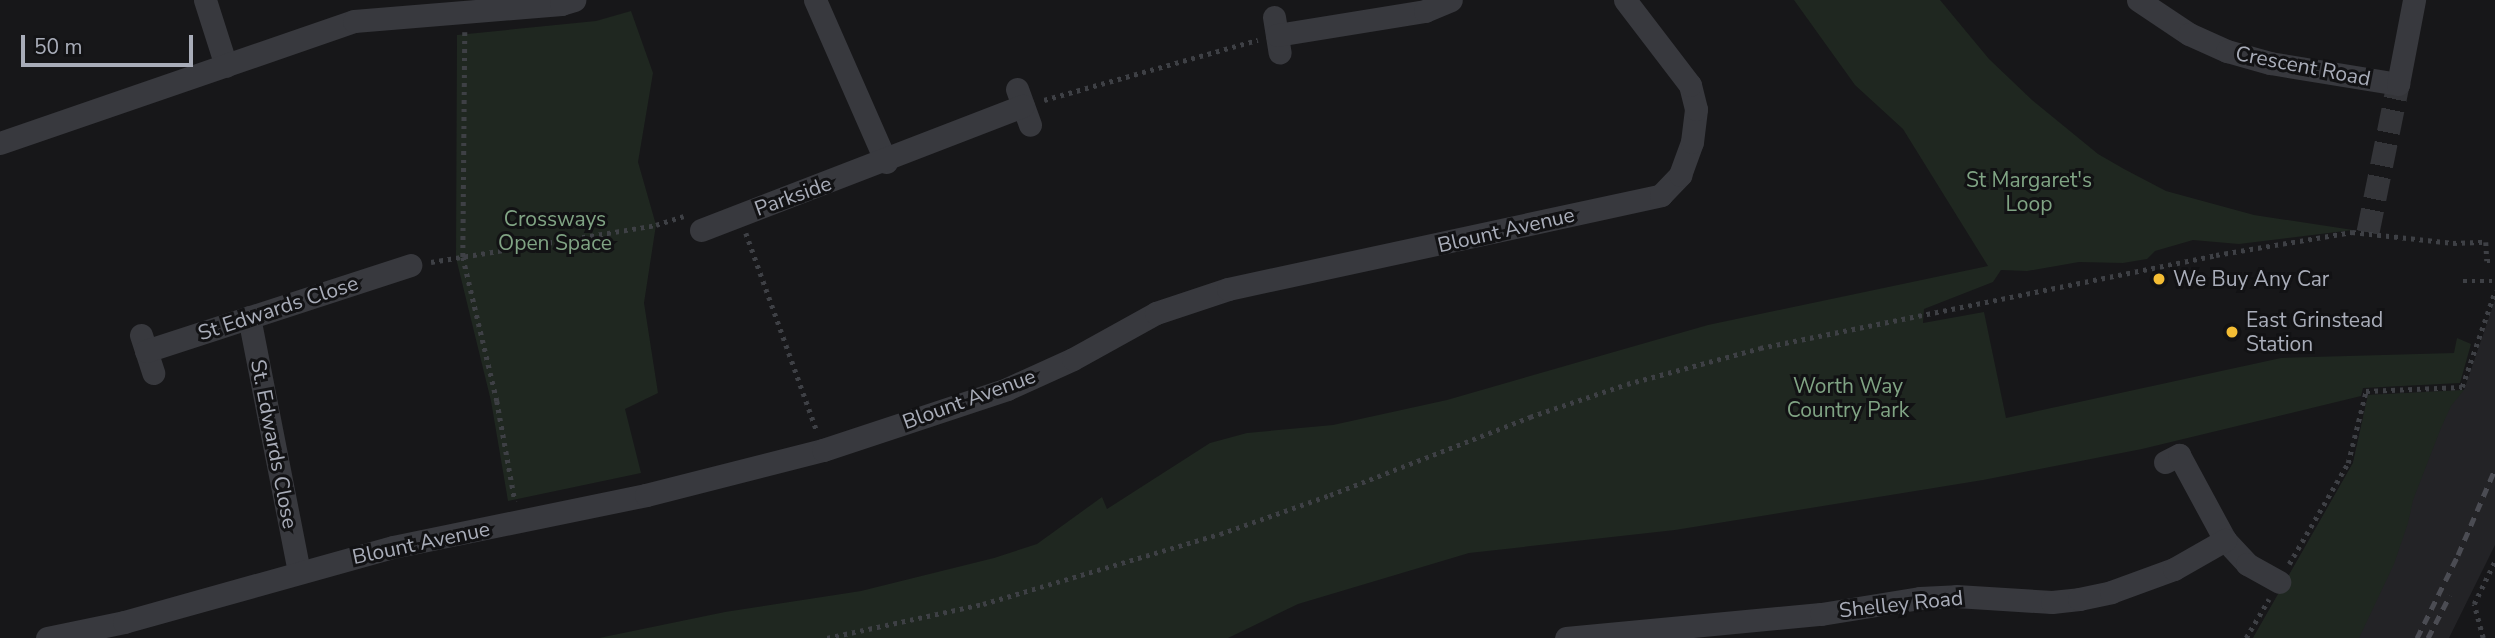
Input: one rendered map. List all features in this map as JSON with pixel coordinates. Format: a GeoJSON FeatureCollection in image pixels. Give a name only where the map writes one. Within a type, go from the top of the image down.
{"type":"FeatureCollection","features":[{"type":"Feature","properties":{"kind":"street"},"geometry":{"type":"LineString","coordinates":[[205,0],[226,66]]}},
{"type":"Feature","properties":{"kind":"street"},"geometry":{"type":"LineString","coordinates":[[0,143],[354,21],[561,4],[574,0]]}},
{"type":"Feature","properties":{"kind":"street"},"geometry":{"type":"LineString","coordinates":[[815,0],[886,162]]}},
{"type":"Feature","properties":{"kind":"street"},"geometry":{"type":"LineString","coordinates":[[1277,35],[1425,10],[1451,0]]}},
{"type":"Feature","properties":{"kind":"street","name":"Blount Avenue"},"geometry":{"type":"LineString","coordinates":[[47,638],[124,622],[393,547],[646,495],[823,450],[1007,389],[1073,359],[1156,313],[1228,289],[1661,195],[1680,174],[1692,142],[1696,109],[1690,85],[1625,0]]}},
{"type":"Feature","properties":{"kind":"street","name":"Crescent Road"},"geometry":{"type":"LineString","coordinates":[[2138,0],[2189,34],[2227,51],[2270,64],[2398,84],[2414,0]]}},
{"type":"Feature","properties":{"kind":"street","name":"Parkside"},"geometry":{"type":"LineString","coordinates":[[700,230],[886,162],[1023,107]]}},
{"type":"Feature","properties":{"kind":"street","name":"St Edwards Close"},"geometry":{"type":"LineString","coordinates":[[153,373],[144,343],[249,317],[410,266]]}},
{"type":"Feature","properties":{"kind":"street","name":"St. Edwards Close"},"geometry":{"type":"LineString","coordinates":[[249,317],[299,572]]}},
{"type":"Feature","properties":{"kind":"street"},"geometry":{"type":"LineString","coordinates":[[2165,462],[2179,455],[2225,540],[2247,564],[2279,582]]}},
{"type":"Feature","properties":{"kind":"street","name":"Shelley Road"},"geometry":{"type":"LineString","coordinates":[[1566,638],[1688,632],[1920,598],[1956,596],[2052,602],[2079,599],[2111,592],[2174,569],[2225,540]]}},
{"type":"Feature","properties":{"kind":"path"},"geometry":{"type":"LineString","coordinates":[[466,10],[463,257],[497,401],[518,522]]}},
{"type":"Feature","properties":{"kind":"path"},"geometry":{"type":"LineString","coordinates":[[1023,107],[1277,35]]}},
{"type":"Feature","properties":{"kind":"path"},"geometry":{"type":"LineString","coordinates":[[739,216],[823,450]]}},
{"type":"Feature","properties":{"kind":"path"},"geometry":{"type":"LineString","coordinates":[[410,266],[656,225],[700,230]]}},
{"type":"Feature","properties":{"kind":"path"},"geometry":{"type":"LineString","coordinates":[[827,638],[983,604],[1196,542],[1330,495],[1530,417],[1627,384],[1760,348],[2216,255],[2352,232],[2453,243],[2486,242],[2487,261],[2495,261]]}},
{"type":"Feature","properties":{"kind":"path"},"geometry":{"type":"LineString","coordinates":[[2463,281],[2495,281]]}},
{"type":"Feature","properties":{"kind":"path"},"geometry":{"type":"LineString","coordinates":[[2246,638],[2348,463],[2366,391],[2462,387],[2495,290]]}},
{"type":"Feature","properties":{"kind":"path"},"geometry":{"type":"LineString","coordinates":[[2483,638],[2474,604],[2494,568],[2495,561]]}},
{"type":"Feature","properties":{"kind":"shaded area"},"geometry":{"type":"Polygon","coordinates":[[[2495,300],[2495,545],[2449,638],[2253,638],[2353,463],[2368,395],[2464,390],[2495,300]]]}},
{"type":"Feature","properties":{"kind":"green space","name":"Worth Way Country Park"},"geometry":{"type":"Polygon","coordinates":[[[1794,0],[1940,0],[1989,59],[2032,100],[2098,154],[2124,169],[2166,191],[2254,215],[2353,230],[2239,244],[2193,240],[2155,251],[2147,259],[2123,263],[2079,262],[2027,271],[2001,270],[1993,282],[1924,309],[1923,323],[1984,312],[2006,418],[2281,358],[2454,353],[2457,338],[2471,344],[2460,383],[2363,388],[2361,396],[2142,449],[1983,480],[1675,530],[1469,553],[1298,604],[1228,638],[599,638],[725,612],[861,591],[994,558],[1037,544],[1102,497],[1107,509],[1210,443],[1247,433],[1333,425],[1447,400],[1708,325],[1988,266],[1903,129],[1855,85],[1794,0]]]}},
{"type":"Feature","properties":{"kind":"green space","name":"Crossways Open Space"},"geometry":{"type":"Polygon","coordinates":[[[631,11],[653,73],[638,162],[656,225],[644,303],[658,393],[625,409],[641,473],[508,501],[491,401],[456,258],[457,35],[596,21],[631,11]]]}},
{"type":"Feature","properties":{"kind":"green space"},"geometry":{"type":"Polygon","coordinates":[[[2464,390],[2451,406],[2441,428],[2413,500],[2394,564],[2359,638],[2253,638],[2353,463],[2368,395],[2464,390]]]}},
{"type":"Feature","properties":{"kind":"tunnel"},"geometry":{"type":"LineString","coordinates":[[2368,232],[2398,84]]}},
{"type":"Feature","properties":{"kind":"railway"},"geometry":{"type":"LineString","coordinates":[[2417,638],[2458,555],[2495,469]]}},
{"type":"Feature","properties":{"kind":"railway"},"geometry":{"type":"LineString","coordinates":[[2428,638],[2450,595]]}},
{"type":"Feature","properties":{"kind":"place","name":"We Buy Any Car"},"geometry":{"type":"Point","coordinates":[2159,279]}},
{"type":"Feature","properties":{"kind":"place","name":"East Grinstead Station"},"geometry":{"type":"Point","coordinates":[2232,332]}},
{"type":"Feature","properties":{"kind":"park label","name":"St Margaret's Loop"},"geometry":{"type":"Point","coordinates":[2029,192]}}]}
